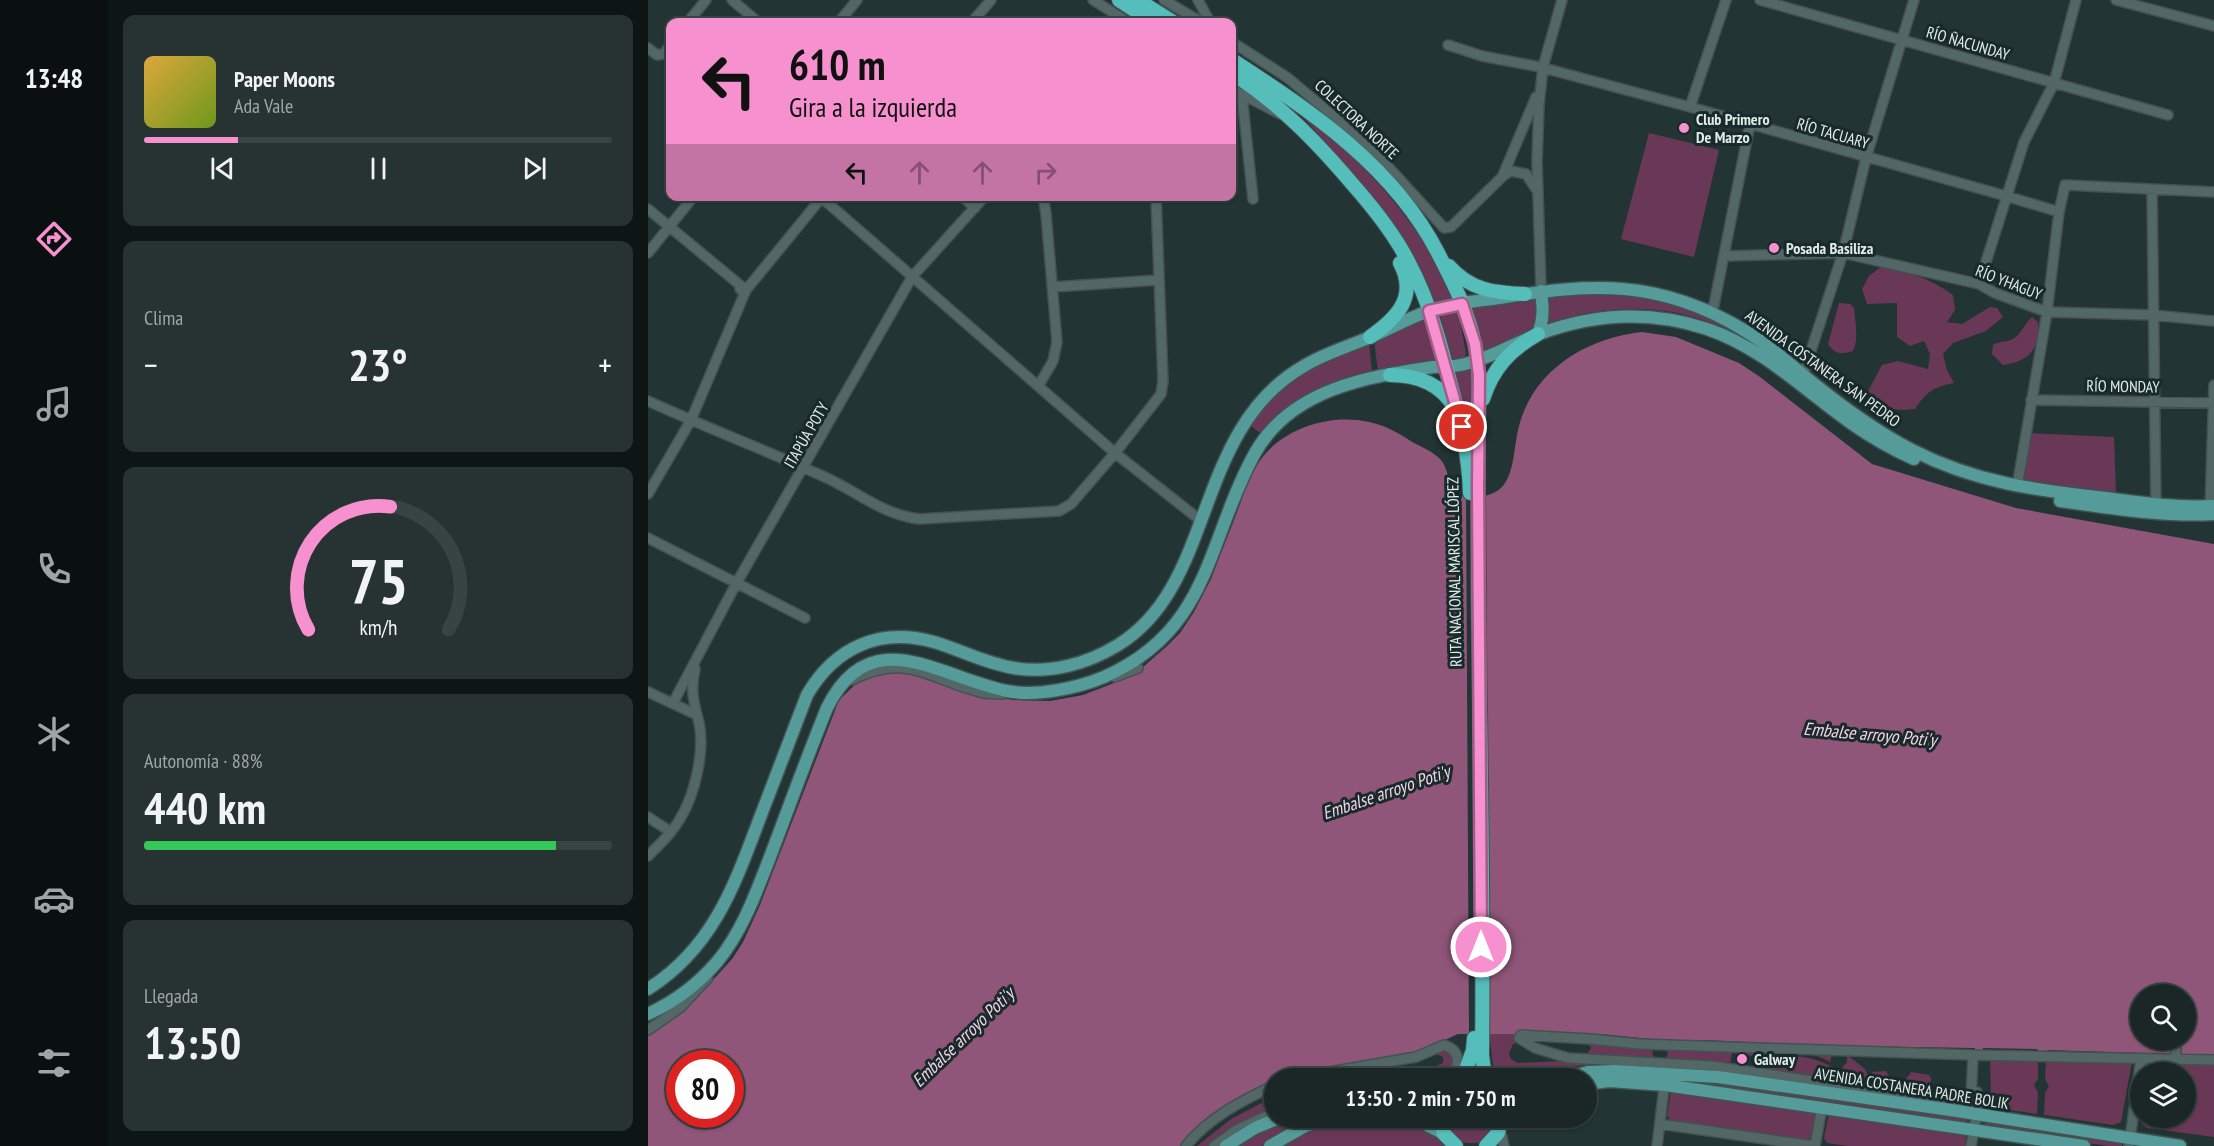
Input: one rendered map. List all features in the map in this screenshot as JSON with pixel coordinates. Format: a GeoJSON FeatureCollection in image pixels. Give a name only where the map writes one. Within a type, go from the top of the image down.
{"type":"FeatureCollection","features":[{"type":"Feature","properties":{"kind":"highway"},"geometry":{"type":"LineString","coordinates":[[1119,0],[1138,12],[1159,18]]}},
{"type":"Feature","properties":{"kind":"highway","name":"RUTA NACIONAL MARISCAL LÓPEZ"},"geometry":{"type":"LineString","coordinates":[[1236,63],[1310,112],[1362,156],[1398,194],[1420,222],[1438,253],[1462,304],[1475,344],[1478,360],[1479,412],[1474,486],[1475,837],[1478,1039],[1483,1068]]}},
{"type":"Feature","properties":{"kind":"highway","name":"RUTA NACIONAL MARISCAL LÓPEZ"},"geometry":{"type":"LineString","coordinates":[[1236,76],[1292,117],[1343,173],[1394,237],[1410,265],[1429,311],[1462,427],[1474,486]]}},
{"type":"Feature","properties":{"kind":"highway"},"geometry":{"type":"LineString","coordinates":[[1343,173],[1350,191],[1396,256],[1405,273],[1406,294],[1401,309],[1393,320],[1371,337]]}},
{"type":"Feature","properties":{"kind":"highway"},"geometry":{"type":"LineString","coordinates":[[1438,253],[1457,275],[1474,286],[1496,293],[1525,294]]}},
{"type":"Feature","properties":{"kind":"highway"},"geometry":{"type":"LineString","coordinates":[[1479,412],[1491,380],[1503,359],[1520,344],[1538,334]]}},
{"type":"Feature","properties":{"kind":"highway"},"geometry":{"type":"LineString","coordinates":[[1390,375],[1406,375],[1436,387],[1450,401],[1462,427]]}},
{"type":"Feature","properties":{"kind":"highway","name":"RUTA NACIONAL MARISCAL LÓPEZ"},"geometry":{"type":"LineString","coordinates":[[1467,1068],[1478,1039]]}},
{"type":"Feature","properties":{"kind":"highway"},"geometry":{"type":"LineString","coordinates":[[1445,1128],[1452,1143]]}},
{"type":"Feature","properties":{"kind":"main road","name":"AVENIDA COSTANERA SAN PEDRO"},"geometry":{"type":"LineString","coordinates":[[648,989],[686,958],[718,918],[734,887],[807,695],[818,677],[843,653],[863,643],[886,637],[911,637],[1008,667],[1046,670],[1075,665],[1123,642],[1145,623],[1166,595],[1182,566],[1236,434],[1264,397],[1280,381],[1306,364],[1429,311],[1445,306],[1540,291],[1594,287],[1634,288],[1671,296],[1709,310],[1746,331],[1856,416],[1915,452],[1963,472],[2017,487],[2156,509]]}},
{"type":"Feature","properties":{"kind":"main road"},"geometry":{"type":"LineString","coordinates":[[1538,334],[1542,325],[1543,312],[1540,291]]}},
{"type":"Feature","properties":{"kind":"main road","name":"AVENIDA COSTANERA SAN PEDRO"},"geometry":{"type":"LineString","coordinates":[[648,1014],[691,987],[716,963],[738,930],[755,895],[827,708],[841,684],[849,676],[870,664],[897,660],[927,665],[1000,689],[1033,693],[1093,681],[1134,662],[1173,628],[1189,606],[1202,581],[1249,465],[1264,440],[1281,420],[1306,401],[1331,389],[1390,375],[1463,365],[1538,334],[1576,322],[1606,316],[1641,316],[1683,322],[1711,330],[1749,348],[1787,373],[1864,432],[1898,452],[1971,483],[2016,495],[2156,509],[2187,507],[2212,510]]}},
{"type":"Feature","properties":{"kind":"main road","name":"AVENIDA COSTANERA PADRE BOLIK"},"geometry":{"type":"LineString","coordinates":[[1597,1071],[1665,1078],[1752,1081],[1977,1114],[2130,1142],[2180,1146]]}},
{"type":"Feature","properties":{"kind":"main road","name":"AVENIDA COSTANERA PADRE BOLIK"},"geometry":{"type":"LineString","coordinates":[[1597,1083],[1665,1078],[1822,1107],[2084,1146]]}},
{"type":"Feature","properties":{"kind":"main road"},"geometry":{"type":"LineString","coordinates":[[1226,1146],[1264,1124]]}},
{"type":"Feature","properties":{"kind":"main road"},"geometry":{"type":"LineString","coordinates":[[1270,1146],[1302,1128]]}},
{"type":"Feature","properties":{"kind":"main road"},"geometry":{"type":"LineString","coordinates":[[1429,1128],[1452,1143]]}},
{"type":"Feature","properties":{"kind":"street"},"geometry":{"type":"LineString","coordinates":[[691,18],[706,0]]}},
{"type":"Feature","properties":{"kind":"street"},"geometry":{"type":"LineString","coordinates":[[732,0],[753,18]]}},
{"type":"Feature","properties":{"kind":"street"},"geometry":{"type":"LineString","coordinates":[[842,18],[857,0]]}},
{"type":"Feature","properties":{"kind":"street"},"geometry":{"type":"LineString","coordinates":[[975,18],[991,0]]}},
{"type":"Feature","properties":{"kind":"street"},"geometry":{"type":"LineString","coordinates":[[1093,0],[1122,18]]}},
{"type":"Feature","properties":{"kind":"street"},"geometry":{"type":"LineString","coordinates":[[1164,0],[1194,18]]}},
{"type":"Feature","properties":{"kind":"street"},"geometry":{"type":"LineString","coordinates":[[1198,0],[1208,18]]}},
{"type":"Feature","properties":{"kind":"street"},"geometry":{"type":"LineString","coordinates":[[1540,291],[1538,192],[1540,83],[1542,67],[1562,0]]}},
{"type":"Feature","properties":{"kind":"street"},"geometry":{"type":"LineString","coordinates":[[1690,107],[1726,0]]}},
{"type":"Feature","properties":{"kind":"street","name":"RÍO ÑACUNDAY"},"geometry":{"type":"LineString","coordinates":[[1760,0],[2168,115]]}},
{"type":"Feature","properties":{"kind":"street"},"geometry":{"type":"LineString","coordinates":[[1803,375],[1843,254],[1866,158],[1900,39],[1914,0]]}},
{"type":"Feature","properties":{"kind":"street"},"geometry":{"type":"LineString","coordinates":[[1979,284],[2024,142],[2054,83],[2076,0]]}},
{"type":"Feature","properties":{"kind":"street"},"geometry":{"type":"LineString","coordinates":[[2116,0],[2214,26]]}},
{"type":"Feature","properties":{"kind":"street","name":"COLECTORA NORTE"},"geometry":{"type":"LineString","coordinates":[[1236,45],[1305,91],[1383,161],[1444,228],[1451,227],[1503,176]]}},
{"type":"Feature","properties":{"kind":"street","name":"RÍO TACUARY"},"geometry":{"type":"LineString","coordinates":[[1448,45],[1482,56],[1542,67],[1690,107],[2059,212]]}},
{"type":"Feature","properties":{"kind":"street"},"geometry":{"type":"LineString","coordinates":[[648,48],[657,55],[664,54],[666,51]]}},
{"type":"Feature","properties":{"kind":"street"},"geometry":{"type":"LineString","coordinates":[[1503,176],[1540,83]]}},
{"type":"Feature","properties":{"kind":"street"},"geometry":{"type":"LineString","coordinates":[[1236,92],[1277,113],[1292,117]]}},
{"type":"Feature","properties":{"kind":"street"},"geometry":{"type":"LineString","coordinates":[[1242,96],[1253,199]]}},
{"type":"Feature","properties":{"kind":"street"},"geometry":{"type":"LineString","coordinates":[[1709,310],[1714,305],[1725,256],[1750,124]]}},
{"type":"Feature","properties":{"kind":"street"},"geometry":{"type":"LineString","coordinates":[[1503,176],[1511,171],[1526,174],[1538,192]]}},
{"type":"Feature","properties":{"kind":"street"},"geometry":{"type":"LineString","coordinates":[[2017,487],[2047,312],[2059,212],[2065,185],[2214,192]]}},
{"type":"Feature","properties":{"kind":"street"},"geometry":{"type":"LineString","coordinates":[[2152,190],[2156,509]]}},
{"type":"Feature","properties":{"kind":"street"},"geometry":{"type":"LineString","coordinates":[[648,253],[690,201]]}},
{"type":"Feature","properties":{"kind":"street"},"geometry":{"type":"LineString","coordinates":[[648,494],[691,420],[743,290],[820,201]]}},
{"type":"Feature","properties":{"kind":"street"},"geometry":{"type":"LineString","coordinates":[[827,201],[1115,453],[1200,520]]}},
{"type":"Feature","properties":{"kind":"street"},"geometry":{"type":"LineString","coordinates":[[967,201],[975,208]]}},
{"type":"Feature","properties":{"kind":"street","name":"ITAPÚA POTY"},"geometry":{"type":"LineString","coordinates":[[672,703],[736,584],[805,468],[912,277],[981,201]]}},
{"type":"Feature","properties":{"kind":"street"},"geometry":{"type":"LineString","coordinates":[[1039,385],[1053,361],[1057,342],[1043,201]]}},
{"type":"Feature","properties":{"kind":"street"},"geometry":{"type":"LineString","coordinates":[[648,402],[805,468],[901,517],[919,519],[1059,511],[1071,504],[1161,394],[1156,201]]}},
{"type":"Feature","properties":{"kind":"street"},"geometry":{"type":"LineString","coordinates":[[648,209],[743,290]]}},
{"type":"Feature","properties":{"kind":"street","name":"RÍO YHAGUY"},"geometry":{"type":"LineString","coordinates":[[1725,256],[1843,254],[1979,284],[1995,293],[2047,312],[2153,315],[2214,321]]}},
{"type":"Feature","properties":{"kind":"street"},"geometry":{"type":"LineString","coordinates":[[1053,286],[1159,280]]}},
{"type":"Feature","properties":{"kind":"street"},"geometry":{"type":"LineString","coordinates":[[2212,510],[2214,385]]}},
{"type":"Feature","properties":{"kind":"street","name":"RÍO MONDAY"},"geometry":{"type":"LineString","coordinates":[[2031,400],[2214,403]]}},
{"type":"Feature","properties":{"kind":"street"},"geometry":{"type":"LineString","coordinates":[[648,538],[805,618]]}},
{"type":"Feature","properties":{"kind":"street"},"geometry":{"type":"LineString","coordinates":[[648,856],[671,832],[682,816],[690,798],[700,761],[699,724],[695,714],[692,684],[697,658]]}},
{"type":"Feature","properties":{"kind":"street"},"geometry":{"type":"LineString","coordinates":[[648,1030],[686,1002],[719,965],[747,923],[833,702],[845,684],[872,671],[901,667],[986,693],[1047,696],[1087,689],[1138,668]]}},
{"type":"Feature","properties":{"kind":"street"},"geometry":{"type":"LineString","coordinates":[[648,692],[695,714]]}},
{"type":"Feature","properties":{"kind":"street"},"geometry":{"type":"LineString","coordinates":[[648,817],[671,832]]}},
{"type":"Feature","properties":{"kind":"street"},"geometry":{"type":"LineString","coordinates":[[648,1019],[686,995],[719,965]]}},
{"type":"Feature","properties":{"kind":"street"},"geometry":{"type":"LineString","coordinates":[[1976,1056],[1971,1100],[1965,1104],[1712,1066],[1568,1058],[1534,1048],[1518,1037],[1521,1035],[1638,1044],[1976,1056],[2214,1060]]}},
{"type":"Feature","properties":{"kind":"street"},"geometry":{"type":"LineString","coordinates":[[1353,1068],[1416,1057],[1444,1045],[1455,1052],[1458,1059],[1457,1068]]}},
{"type":"Feature","properties":{"kind":"street"},"geometry":{"type":"LineString","coordinates":[[2176,1050],[2176,1059]]}},
{"type":"Feature","properties":{"kind":"street"},"geometry":{"type":"LineString","coordinates":[[1971,1146],[1977,1114],[1976,1056]]}},
{"type":"Feature","properties":{"kind":"street"},"geometry":{"type":"LineString","coordinates":[[2130,1142],[2141,1059]]}},
{"type":"Feature","properties":{"kind":"street"},"geometry":{"type":"LineString","coordinates":[[1657,1146],[1665,1078]]}},
{"type":"Feature","properties":{"kind":"street"},"geometry":{"type":"LineString","coordinates":[[1186,1146],[1202,1130],[1228,1111],[1264,1091]]}},
{"type":"Feature","properties":{"kind":"street"},"geometry":{"type":"LineString","coordinates":[[1660,1124],[1815,1146],[1822,1107]]}},
{"type":"Feature","properties":{"kind":"street"},"geometry":{"type":"LineString","coordinates":[[1214,1146],[1238,1129],[1264,1117]]}},
{"type":"Feature","properties":{"kind":"shaded area"},"geometry":{"type":"Polygon","coordinates":[[[1299,113],[1347,152],[1390,196],[1426,246],[1456,300],[1434,304],[1354,181],[1337,157],[1299,113]]]}},
{"type":"Feature","properties":{"kind":"shaded area"},"geometry":{"type":"Polygon","coordinates":[[[1649,133],[1719,150],[1694,257],[1621,239],[1649,133]]]}},
{"type":"Feature","properties":{"kind":"shaded area"},"geometry":{"type":"Polygon","coordinates":[[[1882,266],[1919,276],[1953,295],[1955,310],[1947,322],[1962,324],[1990,307],[1997,308],[2003,317],[1986,331],[1953,343],[1943,354],[1947,370],[1954,383],[1932,391],[1915,409],[1889,408],[1878,403],[1867,393],[1882,365],[1898,361],[1928,369],[1930,354],[1924,341],[1910,346],[1897,337],[1897,303],[1867,304],[1862,289],[1869,276],[1882,266]]]}},
{"type":"Feature","properties":{"kind":"shaded area"},"geometry":{"type":"Polygon","coordinates":[[[1616,291],[1679,302],[1757,343],[1755,345],[1697,318],[1655,310],[1611,310],[1547,324],[1547,295],[1616,291]]]}},
{"type":"Feature","properties":{"kind":"shaded area"},"geometry":{"type":"Polygon","coordinates":[[[1537,295],[1539,321],[1536,329],[1480,355],[1466,304],[1537,295]]]}},
{"type":"Feature","properties":{"kind":"shaded area"},"geometry":{"type":"Polygon","coordinates":[[[1839,303],[1850,304],[1854,308],[1855,346],[1853,351],[1845,353],[1836,352],[1828,344],[1839,303]]]}},
{"type":"Feature","properties":{"kind":"shaded area"},"geometry":{"type":"Polygon","coordinates":[[[1448,311],[1457,313],[1459,316],[1465,358],[1452,358],[1449,353],[1440,319],[1448,311]]]}},
{"type":"Feature","properties":{"kind":"shaded area"},"geometry":{"type":"Polygon","coordinates":[[[1429,315],[1441,364],[1378,372],[1374,340],[1429,315]]]}},
{"type":"Feature","properties":{"kind":"shaded area"},"geometry":{"type":"Polygon","coordinates":[[[2032,317],[2038,322],[2035,346],[2020,361],[2003,365],[1992,354],[1993,345],[2014,339],[2032,317]]]}},
{"type":"Feature","properties":{"kind":"shaded area"},"geometry":{"type":"Polygon","coordinates":[[[1369,342],[1372,372],[1324,386],[1297,400],[1260,433],[1247,423],[1262,403],[1303,369],[1369,342]]]}},
{"type":"Feature","properties":{"kind":"shaded area"},"geometry":{"type":"Polygon","coordinates":[[[1471,369],[1471,441],[1454,371],[1471,369]]]}},
{"type":"Feature","properties":{"kind":"shaded area"},"geometry":{"type":"Polygon","coordinates":[[[2029,433],[2114,437],[2116,493],[2024,480],[2029,433]]]}},
{"type":"Feature","properties":{"kind":"shaded area"},"geometry":{"type":"Polygon","coordinates":[[[1489,1033],[1519,1033],[1521,1042],[1513,1044],[1509,1053],[1511,1059],[1517,1063],[1562,1061],[1595,1063],[1570,1068],[1495,1068],[1489,1033]]]}},
{"type":"Feature","properties":{"kind":"shaded area"},"geometry":{"type":"Polygon","coordinates":[[[1587,1042],[1655,1047],[1652,1053],[1655,1059],[1587,1055],[1591,1048],[1587,1042]]]}},
{"type":"Feature","properties":{"kind":"shaded area"},"geometry":{"type":"Polygon","coordinates":[[[1665,1047],[1832,1054],[1830,1062],[1812,1055],[1793,1053],[1755,1060],[1752,1056],[1732,1052],[1730,1064],[1666,1059],[1668,1053],[1665,1047]]]}},
{"type":"Feature","properties":{"kind":"shaded area"},"geometry":{"type":"Polygon","coordinates":[[[1440,1051],[1449,1051],[1456,1060],[1452,1068],[1431,1068],[1443,1063],[1443,1057],[1436,1054],[1440,1051]]]}},
{"type":"Feature","properties":{"kind":"shaded area"},"geometry":{"type":"Polygon","coordinates":[[[1847,1055],[1864,1068],[1876,1087],[1860,1084],[1842,1068],[1847,1062],[1847,1055]]]}},
{"type":"Feature","properties":{"kind":"shaded area"},"geometry":{"type":"Polygon","coordinates":[[[1797,1056],[1816,1060],[1838,1070],[1844,1074],[1842,1082],[1759,1070],[1759,1061],[1797,1056]]]}},
{"type":"Feature","properties":{"kind":"shaded area"},"geometry":{"type":"Polygon","coordinates":[[[1990,1057],[2038,1059],[2038,1079],[2034,1085],[2038,1092],[2037,1114],[1995,1108],[1991,1104],[1990,1057]]]}},
{"type":"Feature","properties":{"kind":"shaded area"},"geometry":{"type":"Polygon","coordinates":[[[2046,1059],[2132,1061],[2121,1122],[2113,1125],[2044,1115],[2045,1093],[2049,1086],[2045,1079],[2046,1059]]]}},
{"type":"Feature","properties":{"kind":"shaded area"},"geometry":{"type":"Polygon","coordinates":[[[2196,1063],[2214,1063],[2214,1137],[2147,1128],[2196,1128],[2196,1063]]]}},
{"type":"Feature","properties":{"kind":"shaded area"},"geometry":{"type":"Polygon","coordinates":[[[1886,1071],[1895,1080],[1905,1079],[1911,1072],[1929,1075],[1931,1078],[1930,1092],[1970,1098],[1968,1101],[1882,1090],[1871,1072],[1886,1071]]]}},
{"type":"Feature","properties":{"kind":"shaded area"},"geometry":{"type":"Polygon","coordinates":[[[1672,1079],[1707,1079],[1964,1118],[1968,1122],[1967,1125],[1672,1084],[1672,1079]]]}},
{"type":"Feature","properties":{"kind":"shaded area"},"geometry":{"type":"Polygon","coordinates":[[[1671,1091],[1816,1113],[1811,1138],[1807,1140],[1671,1120],[1667,1116],[1671,1091]]]}},
{"type":"Feature","properties":{"kind":"shaded area"},"geometry":{"type":"Polygon","coordinates":[[[1264,1102],[1264,1116],[1211,1146],[1197,1146],[1231,1119],[1264,1102]]]}},
{"type":"Feature","properties":{"kind":"shaded area"},"geometry":{"type":"Polygon","coordinates":[[[1829,1113],[1963,1134],[1966,1137],[1965,1146],[1848,1146],[1827,1143],[1824,1138],[1829,1113]]]}},
{"type":"Feature","properties":{"kind":"shaded area"},"geometry":{"type":"Polygon","coordinates":[[[1986,1121],[2122,1142],[2122,1146],[1985,1129],[1986,1121]]]}},
{"type":"Feature","properties":{"kind":"shaded area"},"geometry":{"type":"Polygon","coordinates":[[[1269,1128],[1289,1128],[1261,1146],[1234,1146],[1269,1128]]]}},
{"type":"Feature","properties":{"kind":"shaded area"},"geometry":{"type":"Polygon","coordinates":[[[1314,1128],[1421,1128],[1454,1146],[1270,1146],[1282,1138],[1314,1128]]]}},
{"type":"Feature","properties":{"kind":"shaded area"},"geometry":{"type":"Polygon","coordinates":[[[1448,1128],[1494,1128],[1483,1142],[1475,1143],[1462,1142],[1448,1128]]]}},
{"type":"Feature","properties":{"kind":"water","name":"Embalse arroyo Poti'y"},"geometry":{"type":"Polygon","coordinates":[[[1642,332],[1676,337],[1739,363],[1872,464],[2016,508],[2214,544],[2214,1055],[2152,1054],[2137,1056],[2136,1053],[2048,1050],[2045,1053],[2039,1053],[2037,1049],[1983,1048],[1983,1051],[1975,1051],[1975,1048],[1660,1040],[1601,1034],[1458,1034],[1417,1053],[1341,1068],[1264,1068],[1264,1088],[1183,1146],[648,1146],[648,1034],[693,1002],[732,959],[743,942],[760,905],[839,700],[862,678],[897,669],[997,697],[1050,701],[1083,695],[1114,683],[1143,667],[1180,633],[1211,579],[1257,465],[1266,452],[1278,442],[1292,433],[1322,422],[1354,420],[1375,423],[1398,433],[1438,457],[1445,466],[1452,487],[1459,496],[1478,497],[1490,494],[1501,488],[1508,477],[1513,463],[1519,426],[1526,406],[1537,388],[1566,360],[1602,341],[1642,332]]]}},
{"type":"Feature","properties":{"kind":"pier"},"geometry":{"type":"Polygon","coordinates":[[[1486,492],[1489,1036],[1469,1037],[1466,494],[1486,492]]]}},
{"type":"Feature","properties":{"kind":"place","name":"Club Primero De Marzo"},"geometry":{"type":"Point","coordinates":[1684,128]}},
{"type":"Feature","properties":{"kind":"place","name":"Posada Basiliza"},"geometry":{"type":"Point","coordinates":[1774,248]}},
{"type":"Feature","properties":{"kind":"place","name":"Galway"},"geometry":{"type":"Point","coordinates":[1742,1059]}},
{"type":"Feature","properties":{"kind":"route"},"geometry":{"type":"LineString","coordinates":[[1462,427],[1429,311],[1462,304],[1475,344],[1479,375],[1481,947]]}}]}
